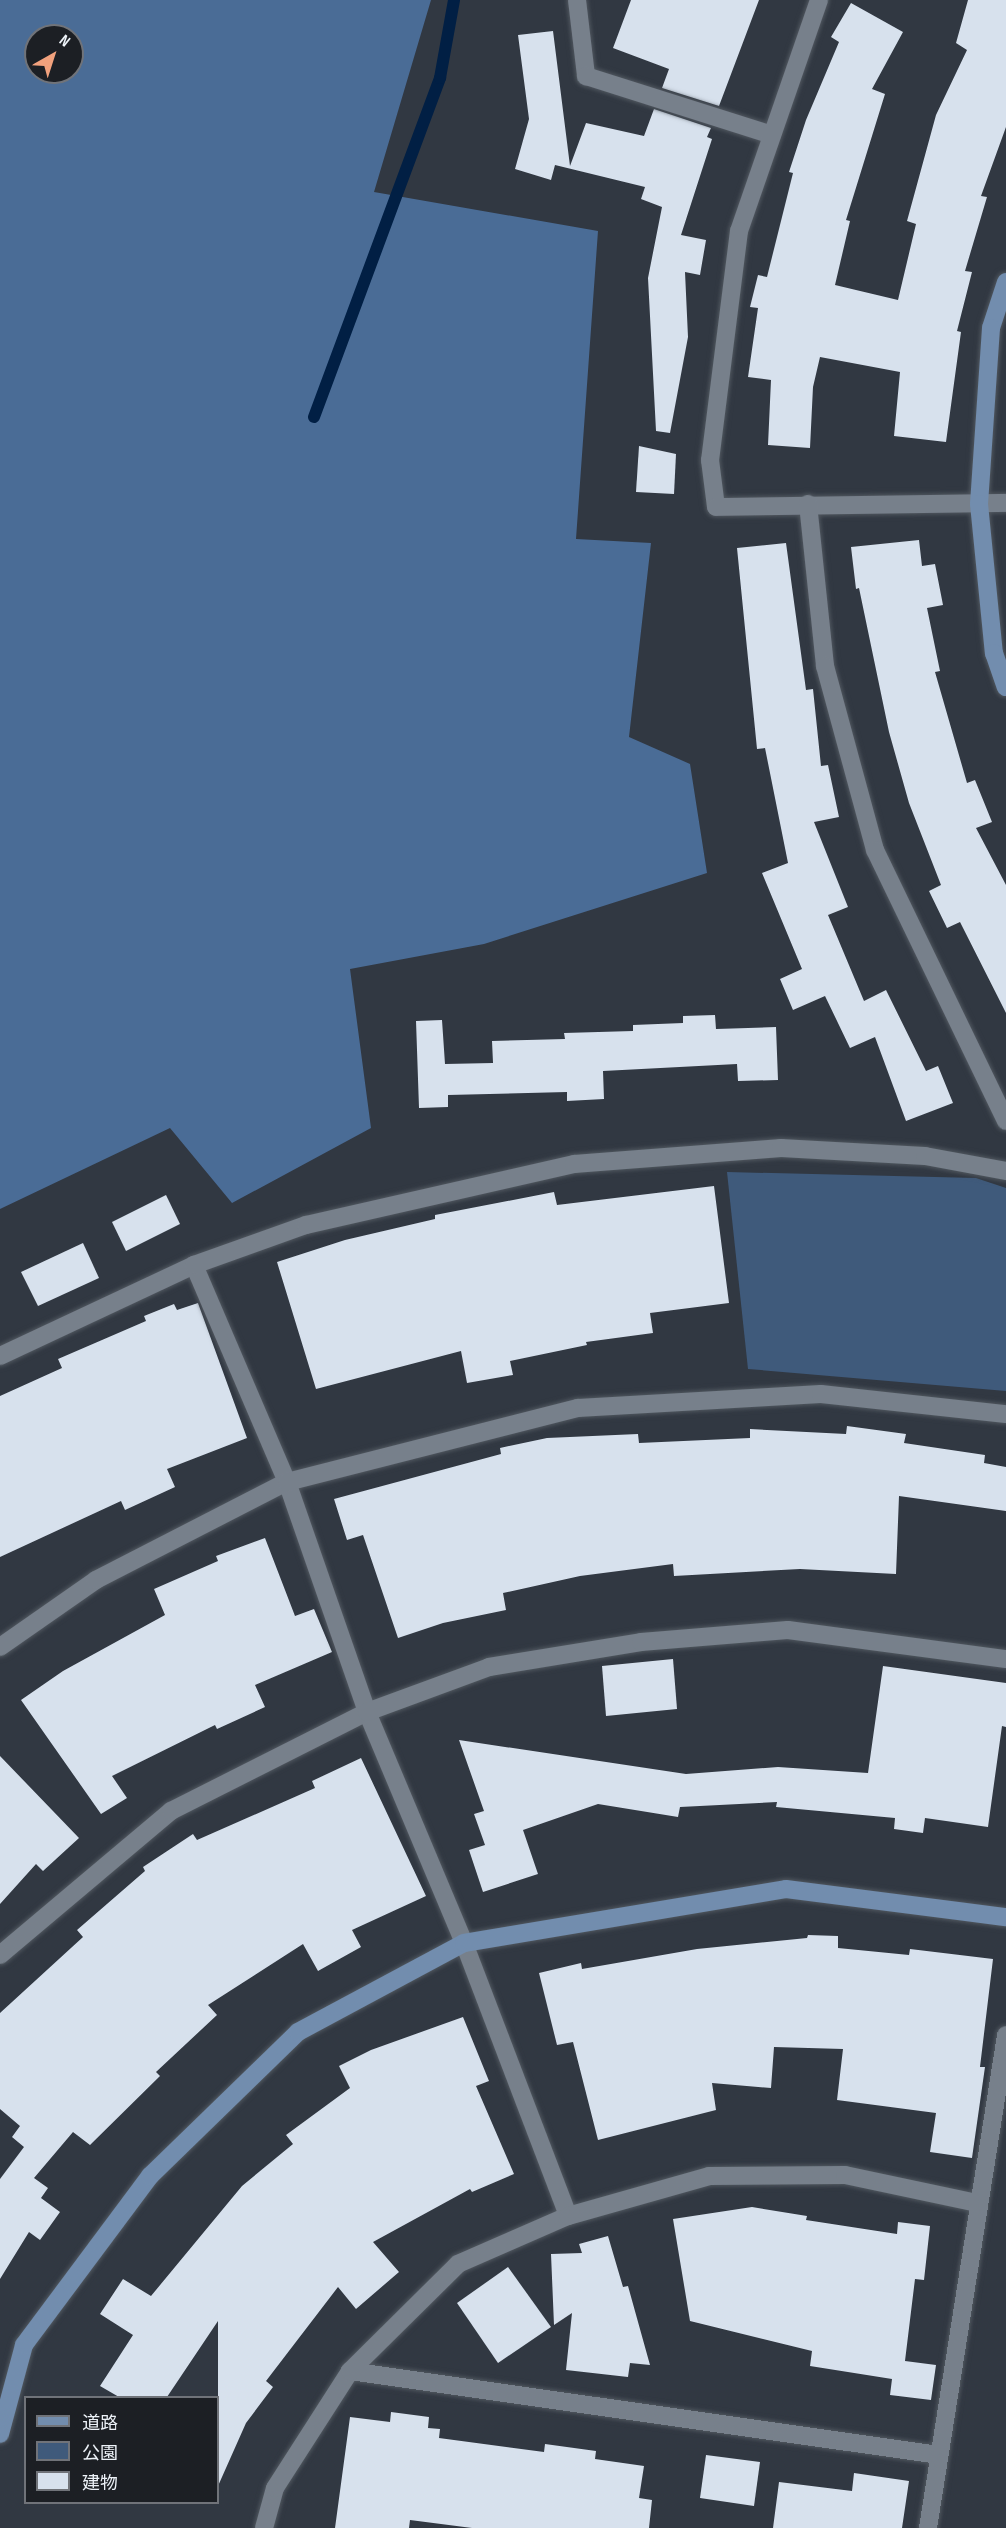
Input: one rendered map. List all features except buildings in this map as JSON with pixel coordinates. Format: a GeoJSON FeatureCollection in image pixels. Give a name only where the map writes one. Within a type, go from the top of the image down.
{"type":"FeatureCollection","features":[{"type":"Feature","properties":{"kind":"street"},"geometry":{"type":"LineString","coordinates":[[577,0],[586,76],[772,135]]}},
{"type":"Feature","properties":{"kind":"street"},"geometry":{"type":"LineString","coordinates":[[819,0],[739,231],[710,460],[716,507],[1006,503]]}},
{"type":"Feature","properties":{"kind":"street"},"geometry":{"type":"LineString","coordinates":[[1006,282],[991,328],[979,504],[994,653],[1006,687]]}},
{"type":"Feature","properties":{"kind":"street"},"geometry":{"type":"LineString","coordinates":[[808,504],[825,666],[875,850],[1006,1121]]}},
{"type":"Feature","properties":{"kind":"street"},"geometry":{"type":"LineString","coordinates":[[0,1356],[194,1265],[306,1225],[574,1164],[781,1148],[925,1156],[1006,1171]]}},
{"type":"Feature","properties":{"kind":"street"},"geometry":{"type":"LineString","coordinates":[[194,1265],[286,1482],[367,1712],[464,1942],[568,2216]]}},
{"type":"Feature","properties":{"kind":"street"},"geometry":{"type":"LineString","coordinates":[[0,1647],[96,1580],[286,1482],[578,1408],[821,1394],[1006,1414]]}},
{"type":"Feature","properties":{"kind":"street"},"geometry":{"type":"LineString","coordinates":[[0,1955],[171,1811],[367,1712],[489,1667],[641,1642],[788,1630],[1006,1659]]}},
{"type":"Feature","properties":{"kind":"street"},"geometry":{"type":"LineString","coordinates":[[0,2434],[24,2345],[150,2176],[298,2032],[464,1942],[786,1889],[1006,1917]]}},
{"type":"Feature","properties":{"kind":"street"},"geometry":{"type":"LineString","coordinates":[[928,2528],[977,2203],[1006,2035]]}},
{"type":"Feature","properties":{"kind":"street"},"geometry":{"type":"LineString","coordinates":[[264,2528],[275,2488],[350,2370],[458,2264],[568,2216],[709,2175],[845,2175],[977,2203]]}},
{"type":"Feature","properties":{"kind":"street"},"geometry":{"type":"LineString","coordinates":[[350,2370],[939,2455]]}},
{"type":"Feature","properties":{"kind":"green space"},"geometry":{"type":"Polygon","coordinates":[[[727,1172],[976,1178],[1006,1188],[1006,1391],[748,1369],[727,1172]]]}},
{"type":"Feature","properties":{"kind":"shaded area"},"geometry":{"type":"Polygon","coordinates":[[[0,0],[431,0],[374,192],[598,231],[576,539],[651,543],[629,737],[690,764],[707,873],[484,944],[350,969],[371,1128],[232,1203],[170,1128],[0,1209],[0,0]]]}},
{"type":"Feature","properties":{"kind":"waterway"},"geometry":{"type":"LineString","coordinates":[[314,417],[440,78],[454,0]]}}]}
